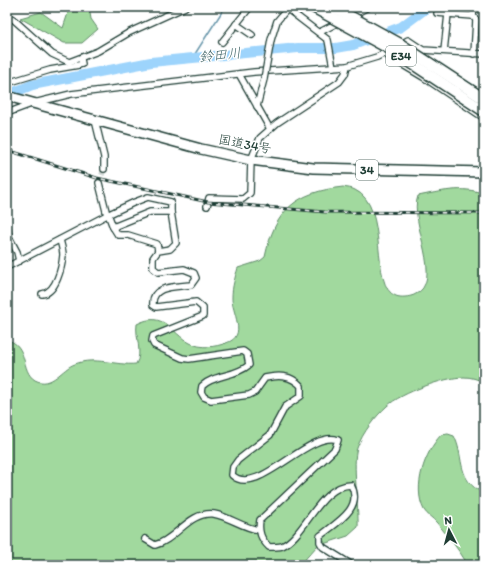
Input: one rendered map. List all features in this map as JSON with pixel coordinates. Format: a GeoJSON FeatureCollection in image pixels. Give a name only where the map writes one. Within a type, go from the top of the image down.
{"type":"FeatureCollection","features":[{"type":"Feature","properties":{"kind":"highway","name":"E34"},"geometry":{"type":"LineString","coordinates":[[313,7],[392,50],[484,111]]}},
{"type":"Feature","properties":{"kind":"highway","name":"E34"},"geometry":{"type":"LineString","coordinates":[[333,7],[400,44],[484,99]]}},
{"type":"Feature","properties":{"kind":"highway","name":"国道34号"},"geometry":{"type":"LineString","coordinates":[[7,96],[251,160],[313,168],[484,172]]}},
{"type":"Feature","properties":{"kind":"street"},"geometry":{"type":"LineString","coordinates":[[7,16],[14,19],[52,54],[69,62],[98,51],[130,32],[185,7]]}},
{"type":"Feature","properties":{"kind":"street"},"geometry":{"type":"LineString","coordinates":[[222,42],[250,7]]}},
{"type":"Feature","properties":{"kind":"street"},"geometry":{"type":"LineString","coordinates":[[320,32],[368,7]]}},
{"type":"Feature","properties":{"kind":"street"},"geometry":{"type":"LineString","coordinates":[[474,7],[473,16],[476,20],[474,54]]}},
{"type":"Feature","properties":{"kind":"street"},"geometry":{"type":"LineString","coordinates":[[257,106],[264,79],[271,40],[277,21],[287,8],[320,32],[330,43],[332,65]]}},
{"type":"Feature","properties":{"kind":"street"},"geometry":{"type":"LineString","coordinates":[[437,13],[473,16]]}},
{"type":"Feature","properties":{"kind":"street"},"geometry":{"type":"LineString","coordinates":[[444,51],[448,14]]}},
{"type":"Feature","properties":{"kind":"street"},"geometry":{"type":"LineString","coordinates":[[236,24],[251,32]]}},
{"type":"Feature","properties":{"kind":"street"},"geometry":{"type":"LineString","coordinates":[[7,113],[32,102],[72,94],[239,74],[332,65],[347,66],[383,53],[408,40],[424,50],[484,54]]}},
{"type":"Feature","properties":{"kind":"street"},"geometry":{"type":"LineString","coordinates":[[383,53],[423,77],[484,118]]}},
{"type":"Feature","properties":{"kind":"street"},"geometry":{"type":"LineString","coordinates":[[7,83],[50,70],[82,64],[81,58]]}},
{"type":"Feature","properties":{"kind":"street"},"geometry":{"type":"LineString","coordinates":[[207,206],[209,198],[243,199],[247,197],[250,193],[251,160],[260,138],[302,105],[339,82],[345,74],[347,66]]}},
{"type":"Feature","properties":{"kind":"street"},"geometry":{"type":"LineString","coordinates":[[239,74],[270,129]]}},
{"type":"Feature","properties":{"kind":"street"},"geometry":{"type":"LineString","coordinates":[[95,120],[104,157],[104,169]]}},
{"type":"Feature","properties":{"kind":"street"},"geometry":{"type":"LineString","coordinates":[[99,183],[107,214],[118,235],[128,235],[157,244],[158,251],[153,258],[154,268],[158,272],[190,270],[194,273],[196,278],[191,285],[160,289],[152,297],[153,305],[156,307],[196,302],[200,304],[204,312],[203,316],[153,336],[152,341],[154,345],[182,358],[243,351],[247,354],[249,366],[243,370],[211,380],[202,386],[201,392],[204,397],[211,400],[249,396],[255,392],[265,378],[276,375],[296,380],[301,386],[301,396],[285,407],[270,435],[238,460],[233,467],[232,475],[237,480],[244,481],[259,476],[315,443],[329,438],[338,440],[335,449],[260,520],[259,530],[263,541],[269,548],[281,546],[292,539],[313,510],[334,491],[344,485],[351,484],[355,492],[354,501],[350,511],[320,536],[320,542],[323,547],[352,565]]}},
{"type":"Feature","properties":{"kind":"street"},"geometry":{"type":"LineString","coordinates":[[7,267],[107,214],[148,197],[171,202],[171,212],[176,243],[170,249],[158,251]]}},
{"type":"Feature","properties":{"kind":"street"},"geometry":{"type":"LineString","coordinates":[[113,227],[150,212],[171,212]]}},
{"type":"Feature","properties":{"kind":"street"},"geometry":{"type":"LineString","coordinates":[[7,226],[9,237],[18,252],[20,261]]}},
{"type":"Feature","properties":{"kind":"street"},"geometry":{"type":"LineString","coordinates":[[42,294],[47,293],[55,285],[63,255],[60,240]]}},
{"type":"Feature","properties":{"kind":"street"},"geometry":{"type":"LineString","coordinates":[[145,539],[155,545],[161,544],[183,526],[207,514],[215,514],[249,529],[259,530]]}},
{"type":"Feature","properties":{"kind":"green space"},"geometry":{"type":"Polygon","coordinates":[[[62,7],[89,7],[91,19],[98,29],[82,43],[64,43],[20,18],[41,12],[63,28],[68,13],[62,7]]]}},
{"type":"Feature","properties":{"kind":"green space"},"geometry":{"type":"Polygon","coordinates":[[[343,187],[354,189],[366,199],[372,212],[376,228],[383,278],[388,290],[396,296],[403,297],[414,295],[423,288],[427,278],[427,265],[416,207],[418,196],[451,190],[468,190],[484,194],[484,382],[474,378],[464,377],[435,383],[402,396],[387,406],[378,415],[363,436],[357,448],[355,474],[358,527],[348,536],[317,546],[300,565],[7,565],[7,340],[19,347],[30,376],[35,380],[47,382],[52,380],[70,366],[83,362],[98,361],[136,364],[139,355],[137,324],[146,320],[161,321],[183,339],[194,345],[208,347],[218,346],[233,340],[238,329],[232,297],[233,286],[238,268],[260,261],[265,257],[269,241],[275,227],[290,206],[312,193],[343,187]]]}},
{"type":"Feature","properties":{"kind":"green space"},"geometry":{"type":"Polygon","coordinates":[[[448,434],[454,436],[457,443],[467,479],[471,485],[478,490],[484,489],[484,565],[468,565],[445,533],[425,512],[421,501],[419,491],[425,460],[435,442],[441,435],[448,434]]]}},
{"type":"Feature","properties":{"kind":"waterway"},"geometry":{"type":"LineString","coordinates":[[193,57],[225,7]]}},
{"type":"Feature","properties":{"kind":"waterway","name":"鈴田川"},"geometry":{"type":"LineString","coordinates":[[7,95],[32,85],[151,62],[298,48],[336,48],[353,45],[401,27],[428,7]]}},
{"type":"Feature","properties":{"kind":"tunnel"},"geometry":{"type":"LineString","coordinates":[[99,183],[104,169]]}},
{"type":"Feature","properties":{"kind":"railway"},"geometry":{"type":"LineString","coordinates":[[7,150],[97,178],[208,202],[325,212],[484,213]]}}]}
